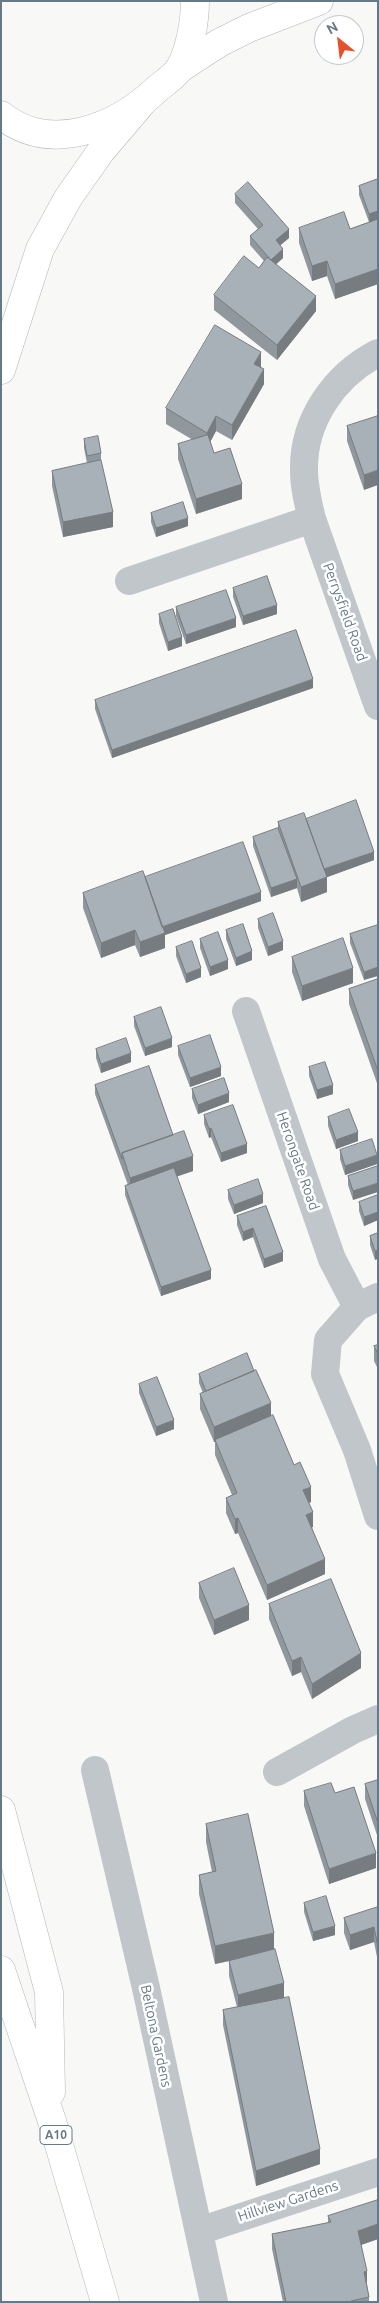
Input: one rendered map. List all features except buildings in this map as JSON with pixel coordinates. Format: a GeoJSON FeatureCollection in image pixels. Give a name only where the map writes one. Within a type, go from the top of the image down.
{"type":"FeatureCollection","features":[{"type":"Feature","properties":{"kind":"main road"},"geometry":{"type":"LineString","coordinates":[[179,69],[195,24],[196,1]]}},
{"type":"Feature","properties":{"kind":"main road"},"geometry":{"type":"LineString","coordinates":[[1,370],[40,249],[68,198],[101,151],[142,104],[179,69],[218,43],[248,28],[319,1]]}},
{"type":"Feature","properties":{"kind":"main road"},"geometry":{"type":"LineString","coordinates":[[1,116],[33,132],[60,135],[96,128],[142,104]]}},
{"type":"Feature","properties":{"kind":"main road"},"geometry":{"type":"LineString","coordinates":[[1,1810],[49,1992],[52,2121]]}},
{"type":"Feature","properties":{"kind":"main road","name":"A10"},"geometry":{"type":"LineString","coordinates":[[1,1970],[52,2121],[105,2302]]}},
{"type":"Feature","properties":{"kind":"street","name":"Perrysfield Road"},"geometry":{"type":"LineString","coordinates":[[378,352],[361,362],[340,379],[325,400],[314,420],[305,445],[304,469],[305,491],[312,519],[378,706]]}},
{"type":"Feature","properties":{"kind":"street"},"geometry":{"type":"LineString","coordinates":[[129,581],[312,519]]}},
{"type":"Feature","properties":{"kind":"street","name":"Herongate Road"},"geometry":{"type":"LineString","coordinates":[[246,1011],[332,1259],[367,1302],[328,1340],[326,1374],[357,1450],[378,1516]]}},
{"type":"Feature","properties":{"kind":"street"},"geometry":{"type":"LineString","coordinates":[[277,1772],[378,1719]]}},
{"type":"Feature","properties":{"kind":"street","name":"Beltona Gardens"},"geometry":{"type":"LineString","coordinates":[[95,1770],[214,2302]]}},
{"type":"Feature","properties":{"kind":"street","name":"Hillview Gardens"},"geometry":{"type":"LineString","coordinates":[[199,2231],[378,2172]]}}]}
